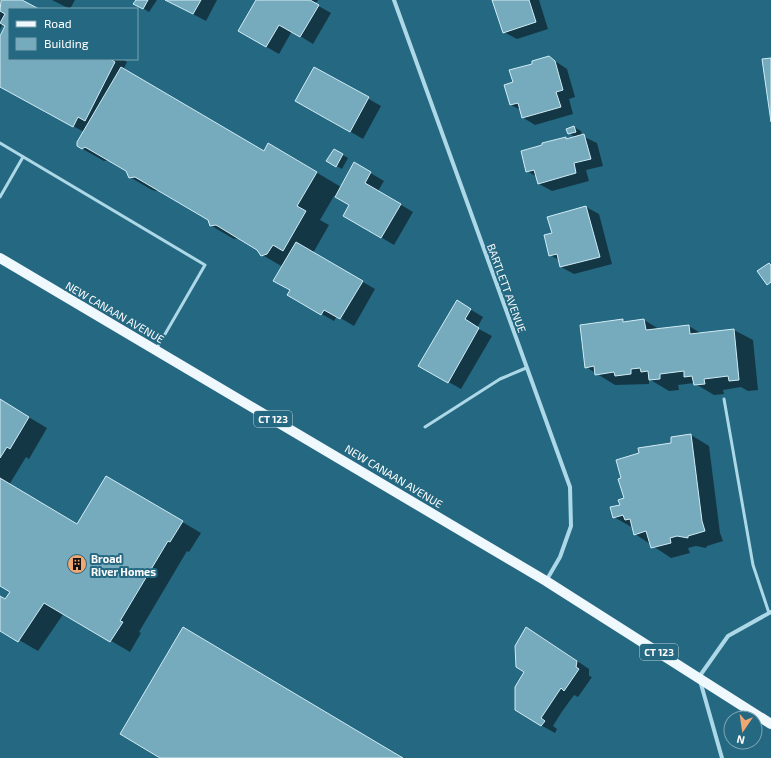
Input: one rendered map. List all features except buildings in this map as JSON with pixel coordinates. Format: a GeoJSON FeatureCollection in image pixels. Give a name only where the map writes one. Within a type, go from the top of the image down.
{"type":"FeatureCollection","features":[{"type":"Feature","properties":{"kind":"main road","name":"NEW CANAAN AVENUE"},"geometry":{"type":"LineString","coordinates":[[0,258],[546,581],[771,724]]}},
{"type":"Feature","properties":{"kind":"street","name":"BARTLETT AVENUE"},"geometry":{"type":"LineString","coordinates":[[394,0],[570,487],[571,526],[560,557],[546,581]]}},
{"type":"Feature","properties":{"kind":"street"},"geometry":{"type":"LineString","coordinates":[[722,758],[698,677],[728,636],[770,612]]}},
{"type":"Feature","properties":{"kind":"lane"},"geometry":{"type":"LineString","coordinates":[[0,143],[205,265],[156,350]]}},
{"type":"Feature","properties":{"kind":"lane"},"geometry":{"type":"LineString","coordinates":[[0,196],[23,157]]}},
{"type":"Feature","properties":{"kind":"lane"},"geometry":{"type":"LineString","coordinates":[[425,427],[500,379],[526,368]]}},
{"type":"Feature","properties":{"kind":"lane"},"geometry":{"type":"LineString","coordinates":[[724,399],[752,565],[770,612]]}},
{"type":"Feature","properties":{"kind":"place","name":"Broad River Homes"},"geometry":{"type":"Point","coordinates":[77,564]}}]}
